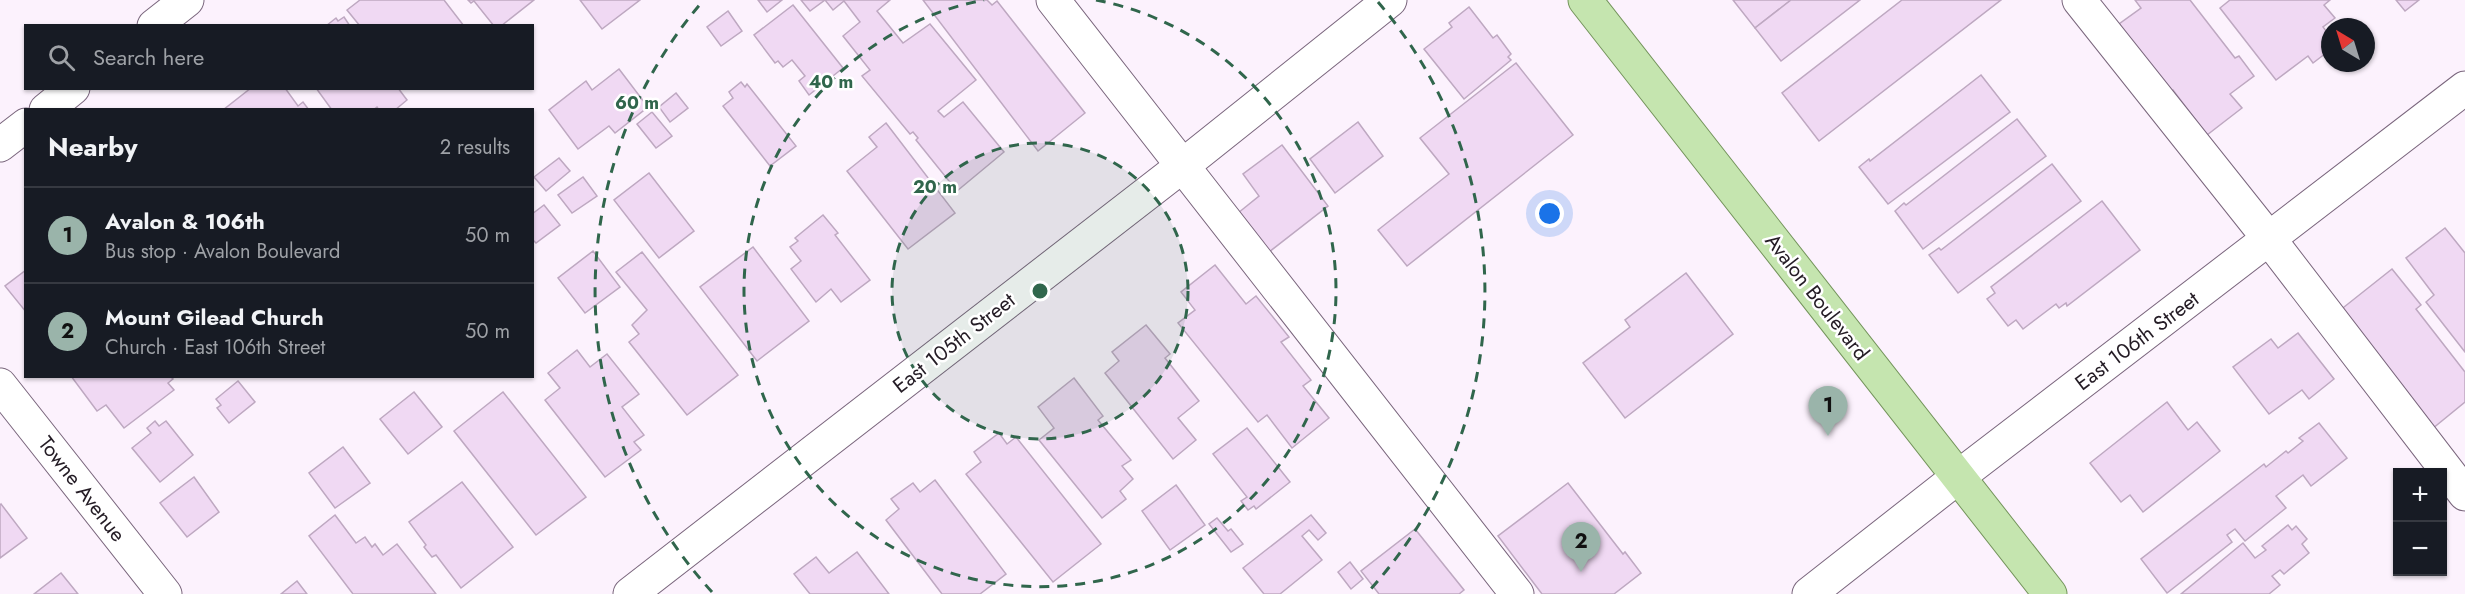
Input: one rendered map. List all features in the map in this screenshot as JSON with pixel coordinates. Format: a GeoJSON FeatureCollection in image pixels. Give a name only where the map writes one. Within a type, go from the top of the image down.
{"type":"FeatureCollection","features":[{"type":"Feature","properties":{"kind":"main road","name":"Avalon Boulevard"},"geometry":{"type":"LineString","coordinates":[[1585,0],[2050,594]]}},
{"type":"Feature","properties":{"kind":"street"},"geometry":{"type":"LineString","coordinates":[[157,24],[187,0]]}},
{"type":"Feature","properties":{"kind":"street"},"geometry":{"type":"LineString","coordinates":[[1053,0],[1181,167],[1517,594]]}},
{"type":"Feature","properties":{"kind":"street","name":"East 105th Street"},"geometry":{"type":"LineString","coordinates":[[630,594],[1181,167],[1390,0]]}},
{"type":"Feature","properties":{"kind":"street"},"geometry":{"type":"LineString","coordinates":[[2079,0],[2270,240],[2465,495]]}},
{"type":"Feature","properties":{"kind":"street","name":"East 106th Street"},"geometry":{"type":"LineString","coordinates":[[1809,594],[2465,88]]}},
{"type":"Feature","properties":{"kind":"street"},"geometry":{"type":"LineString","coordinates":[[48,108],[71,90]]}},
{"type":"Feature","properties":{"kind":"street"},"geometry":{"type":"LineString","coordinates":[[0,145],[24,127]]}},
{"type":"Feature","properties":{"kind":"street","name":"Towne Avenue"},"geometry":{"type":"LineString","coordinates":[[0,385],[165,594]]}},
{"type":"Feature","properties":{"kind":"building"},"geometry":{"type":"Polygon","coordinates":[[[360,0],[444,0],[462,24],[358,24],[347,10],[360,0]]]}},
{"type":"Feature","properties":{"kind":"building"},"geometry":{"type":"Polygon","coordinates":[[[468,0],[534,0],[504,24],[492,24],[474,1],[471,3],[468,0]]]}},
{"type":"Feature","properties":{"kind":"building"},"geometry":{"type":"Polygon","coordinates":[[[580,0],[640,0],[602,29],[580,0]]]}},
{"type":"Feature","properties":{"kind":"building"},"geometry":{"type":"Polygon","coordinates":[[[758,0],[782,0],[767,12],[758,0]]]}},
{"type":"Feature","properties":{"kind":"building"},"geometry":{"type":"Polygon","coordinates":[[[801,0],[825,0],[810,11],[801,0]]]}},
{"type":"Feature","properties":{"kind":"building"},"geometry":{"type":"Polygon","coordinates":[[[825,0],[890,0],[877,11],[903,43],[930,24],[976,80],[938,111],[944,117],[963,102],[1004,152],[957,191],[916,140],[918,138],[913,132],[910,134],[862,76],[870,70],[843,36],[860,22],[844,1],[833,10],[825,0]]]}},
{"type":"Feature","properties":{"kind":"building"},"geometry":{"type":"Polygon","coordinates":[[[923,0],[987,0],[992,5],[997,1],[1085,113],[1038,151],[923,0]]]}},
{"type":"Feature","properties":{"kind":"building"},"geometry":{"type":"Polygon","coordinates":[[[1733,0],[1791,0],[1755,28],[1733,0]]]}},
{"type":"Feature","properties":{"kind":"building"},"geometry":{"type":"Polygon","coordinates":[[[1791,0],[1860,0],[1781,61],[1755,28],[1791,0]]]}},
{"type":"Feature","properties":{"kind":"building"},"geometry":{"type":"Polygon","coordinates":[[[1902,0],[2001,0],[1819,141],[1782,93],[1902,0]]]}},
{"type":"Feature","properties":{"kind":"building"},"geometry":{"type":"Polygon","coordinates":[[[2135,0],[2190,0],[2235,58],[2239,56],[2254,76],[2230,94],[2242,108],[2207,135],[2173,90],[2166,96],[2119,24],[2141,8],[2135,0]]]}},
{"type":"Feature","properties":{"kind":"building"},"geometry":{"type":"Polygon","coordinates":[[[2230,0],[2330,0],[2324,5],[2335,18],[2321,18],[2321,57],[2313,63],[2308,56],[2276,80],[2220,8],[2230,0]]]}},
{"type":"Feature","properties":{"kind":"building"},"geometry":{"type":"Polygon","coordinates":[[[2396,0],[2419,0],[2405,11],[2396,0]]]}},
{"type":"Feature","properties":{"kind":"building"},"geometry":{"type":"Polygon","coordinates":[[[793,5],[843,68],[809,95],[799,81],[805,76],[792,60],[783,67],[778,61],[775,63],[754,35],[793,5]]]}},
{"type":"Feature","properties":{"kind":"building"},"geometry":{"type":"Polygon","coordinates":[[[1469,7],[1493,38],[1497,35],[1511,54],[1508,57],[1511,60],[1464,99],[1424,49],[1452,27],[1449,23],[1469,7]]]}},
{"type":"Feature","properties":{"kind":"building"},"geometry":{"type":"Polygon","coordinates":[[[728,11],[742,31],[721,46],[707,27],[728,11]]]}},
{"type":"Feature","properties":{"kind":"building"},"geometry":{"type":"Polygon","coordinates":[[[344,17],[349,24],[328,24],[336,18],[338,21],[344,17]]]}},
{"type":"Feature","properties":{"kind":"building"},"geometry":{"type":"Polygon","coordinates":[[[1516,63],[1573,135],[1407,266],[1378,230],[1449,174],[1420,138],[1516,63]]]}},
{"type":"Feature","properties":{"kind":"building"},"geometry":{"type":"Polygon","coordinates":[[[619,69],[648,107],[615,133],[609,126],[578,149],[549,110],[586,81],[592,90],[619,69]]]}},
{"type":"Feature","properties":{"kind":"building"},"geometry":{"type":"Polygon","coordinates":[[[1981,75],[2010,112],[1888,204],[1859,167],[1869,159],[1870,161],[1981,75]]]}},
{"type":"Feature","properties":{"kind":"building"},"geometry":{"type":"Polygon","coordinates":[[[741,82],[745,87],[747,84],[796,146],[770,166],[723,106],[733,98],[729,92],[741,82]]]}},
{"type":"Feature","properties":{"kind":"building"},"geometry":{"type":"Polygon","coordinates":[[[248,90],[286,90],[298,106],[303,102],[308,108],[226,108],[248,90]]]}},
{"type":"Feature","properties":{"kind":"building"},"geometry":{"type":"Polygon","coordinates":[[[317,90],[400,90],[407,100],[397,108],[331,108],[317,90]]]}},
{"type":"Feature","properties":{"kind":"building"},"geometry":{"type":"Polygon","coordinates":[[[676,93],[688,108],[670,122],[659,107],[676,93]]]}},
{"type":"Feature","properties":{"kind":"building"},"geometry":{"type":"Polygon","coordinates":[[[652,112],[672,136],[656,148],[637,124],[652,112]]]}},
{"type":"Feature","properties":{"kind":"building"},"geometry":{"type":"Polygon","coordinates":[[[2017,119],[2046,156],[1923,249],[1895,211],[1904,203],[1906,205],[2017,119]]]}},
{"type":"Feature","properties":{"kind":"building"},"geometry":{"type":"Polygon","coordinates":[[[1358,122],[1383,156],[1335,193],[1310,159],[1358,122]]]}},
{"type":"Feature","properties":{"kind":"building"},"geometry":{"type":"Polygon","coordinates":[[[886,123],[955,213],[908,249],[847,171],[877,147],[869,137],[886,123]]]}},
{"type":"Feature","properties":{"kind":"building"},"geometry":{"type":"Polygon","coordinates":[[[1282,145],[1328,206],[1269,252],[1238,213],[1259,196],[1243,174],[1282,145]]]}},
{"type":"Feature","properties":{"kind":"building"},"geometry":{"type":"Polygon","coordinates":[[[559,158],[570,171],[546,191],[534,177],[559,158]]]}},
{"type":"Feature","properties":{"kind":"building"},"geometry":{"type":"Polygon","coordinates":[[[2052,164],[2081,201],[1958,293],[1929,255],[1939,248],[1941,250],[2052,164]]]}},
{"type":"Feature","properties":{"kind":"building"},"geometry":{"type":"Polygon","coordinates":[[[649,173],[694,231],[659,258],[614,200],[649,173]]]}},
{"type":"Feature","properties":{"kind":"building"},"geometry":{"type":"Polygon","coordinates":[[[583,177],[597,196],[572,213],[558,195],[583,177]]]}},
{"type":"Feature","properties":{"kind":"building"},"geometry":{"type":"Polygon","coordinates":[[[2102,201],[2140,250],[2067,306],[2066,303],[2059,308],[2056,304],[2023,329],[2016,320],[2008,326],[1987,299],[1995,293],[1991,287],[2102,201]]]}},
{"type":"Feature","properties":{"kind":"building"},"geometry":{"type":"Polygon","coordinates":[[[544,205],[560,225],[536,243],[534,241],[534,212],[544,205]]]}},
{"type":"Feature","properties":{"kind":"building"},"geometry":{"type":"Polygon","coordinates":[[[823,215],[838,233],[835,235],[870,280],[841,302],[831,289],[816,302],[791,269],[801,261],[790,247],[798,241],[795,238],[823,215]]]}},
{"type":"Feature","properties":{"kind":"building"},"geometry":{"type":"Polygon","coordinates":[[[2445,228],[2465,253],[2465,352],[2426,302],[2434,295],[2406,258],[2445,228]]]}},
{"type":"Feature","properties":{"kind":"building"},"geometry":{"type":"Polygon","coordinates":[[[753,247],[809,321],[757,361],[700,287],[753,247]]]}},
{"type":"Feature","properties":{"kind":"building"},"geometry":{"type":"Polygon","coordinates":[[[593,251],[620,287],[585,313],[558,278],[593,251]]]}},
{"type":"Feature","properties":{"kind":"building"},"geometry":{"type":"Polygon","coordinates":[[[642,252],[738,375],[687,415],[629,342],[639,334],[632,325],[647,310],[616,272],[642,252]]]}},
{"type":"Feature","properties":{"kind":"building"},"geometry":{"type":"Polygon","coordinates":[[[1215,265],[1246,304],[1256,296],[1289,337],[1281,342],[1311,380],[1303,386],[1329,418],[1292,448],[1267,415],[1258,422],[1178,323],[1195,310],[1181,292],[1215,265]]]}},
{"type":"Feature","properties":{"kind":"building"},"geometry":{"type":"Polygon","coordinates":[[[2392,269],[2421,305],[2416,309],[2465,372],[2465,402],[2432,429],[2339,311],[2392,269]]]}},
{"type":"Feature","properties":{"kind":"building"},"geometry":{"type":"Polygon","coordinates":[[[24,272],[24,310],[5,286],[24,272]]]}},
{"type":"Feature","properties":{"kind":"building"},"geometry":{"type":"Polygon","coordinates":[[[1686,273],[1733,334],[1625,418],[1583,363],[1630,327],[1625,320],[1686,273]]]}},
{"type":"Feature","properties":{"kind":"building"},"geometry":{"type":"Polygon","coordinates":[[[1146,325],[1170,354],[1165,358],[1199,401],[1178,418],[1196,440],[1173,459],[1105,373],[1119,361],[1112,352],[1146,325]]]}},
{"type":"Feature","properties":{"kind":"building"},"geometry":{"type":"Polygon","coordinates":[[[2298,333],[2334,379],[2309,399],[2302,390],[2269,414],[2233,367],[2271,339],[2278,348],[2298,333]]]}},
{"type":"Feature","properties":{"kind":"building"},"geometry":{"type":"Polygon","coordinates":[[[577,350],[590,367],[607,354],[639,394],[622,407],[644,435],[634,442],[641,450],[605,477],[545,400],[560,388],[548,373],[577,350]]]}},
{"type":"Feature","properties":{"kind":"building"},"geometry":{"type":"Polygon","coordinates":[[[72,378],[173,379],[168,383],[174,390],[124,428],[106,405],[97,411],[72,378]]]}},
{"type":"Feature","properties":{"kind":"building"},"geometry":{"type":"Polygon","coordinates":[[[1074,378],[1103,416],[1098,420],[1131,460],[1122,466],[1133,479],[1120,491],[1126,499],[1102,518],[1039,440],[1054,428],[1038,407],[1074,378]]]}},
{"type":"Feature","properties":{"kind":"building"},"geometry":{"type":"Polygon","coordinates":[[[238,381],[255,402],[229,423],[217,408],[221,405],[216,399],[238,381]]]}},
{"type":"Feature","properties":{"kind":"building"},"geometry":{"type":"Polygon","coordinates":[[[414,392],[442,427],[408,454],[380,419],[414,392]]]}},
{"type":"Feature","properties":{"kind":"building"},"geometry":{"type":"Polygon","coordinates":[[[503,392],[586,497],[536,535],[454,431],[503,392]]]}},
{"type":"Feature","properties":{"kind":"building"},"geometry":{"type":"Polygon","coordinates":[[[2167,402],[2188,430],[2197,422],[2220,451],[2143,512],[2130,495],[2121,502],[2090,463],[2167,402]]]}},
{"type":"Feature","properties":{"kind":"building"},"geometry":{"type":"Polygon","coordinates":[[[155,421],[159,426],[166,421],[193,455],[160,482],[132,448],[151,433],[147,428],[155,421]]]}},
{"type":"Feature","properties":{"kind":"building"},"geometry":{"type":"Polygon","coordinates":[[[2319,423],[2347,458],[2311,486],[2303,475],[2276,496],[2286,508],[2245,541],[2235,529],[2227,535],[2232,542],[2167,593],[2141,559],[2264,464],[2266,467],[2286,451],[2288,453],[2303,441],[2299,438],[2319,423]]]}},
{"type":"Feature","properties":{"kind":"building"},"geometry":{"type":"Polygon","coordinates":[[[1247,428],[1290,482],[1256,509],[1254,506],[1248,510],[1241,501],[1247,497],[1213,454],[1247,428]]]}},
{"type":"Feature","properties":{"kind":"building"},"geometry":{"type":"Polygon","coordinates":[[[999,433],[1007,444],[1016,437],[1101,544],[1053,582],[966,474],[981,462],[974,452],[999,433]]]}},
{"type":"Feature","properties":{"kind":"building"},"geometry":{"type":"Polygon","coordinates":[[[343,447],[370,483],[335,508],[309,473],[343,447]]]}},
{"type":"Feature","properties":{"kind":"building"},"geometry":{"type":"Polygon","coordinates":[[[194,477],[219,512],[187,537],[160,503],[194,477]]]}},
{"type":"Feature","properties":{"kind":"building"},"geometry":{"type":"Polygon","coordinates":[[[935,480],[1006,574],[980,594],[942,594],[886,520],[899,509],[891,499],[913,483],[920,492],[935,480]]]}},
{"type":"Feature","properties":{"kind":"building"},"geometry":{"type":"Polygon","coordinates":[[[462,482],[513,547],[461,588],[436,555],[432,557],[424,547],[426,545],[409,522],[462,482]]]}},
{"type":"Feature","properties":{"kind":"building"},"geometry":{"type":"Polygon","coordinates":[[[1568,483],[1623,554],[1625,552],[1641,573],[1614,594],[1542,594],[1498,536],[1568,483]]]}},
{"type":"Feature","properties":{"kind":"building"},"geometry":{"type":"Polygon","coordinates":[[[1176,485],[1205,525],[1170,550],[1142,511],[1176,485]]]}},
{"type":"Feature","properties":{"kind":"building"},"geometry":{"type":"Polygon","coordinates":[[[0,505],[27,538],[0,558],[0,505]]]}},
{"type":"Feature","properties":{"kind":"building"},"geometry":{"type":"Polygon","coordinates":[[[335,515],[356,543],[365,537],[372,547],[375,544],[383,555],[397,544],[436,594],[353,594],[309,536],[335,515]]]}},
{"type":"Feature","properties":{"kind":"building"},"geometry":{"type":"Polygon","coordinates":[[[1311,515],[1326,533],[1318,540],[1309,530],[1302,536],[1322,560],[1280,594],[1264,594],[1243,568],[1311,515]]]}},
{"type":"Feature","properties":{"kind":"building"},"geometry":{"type":"Polygon","coordinates":[[[1217,518],[1228,531],[1231,529],[1243,544],[1231,552],[1209,524],[1217,518]]]}},
{"type":"Feature","properties":{"kind":"building"},"geometry":{"type":"Polygon","coordinates":[[[2288,525],[2292,530],[2296,526],[2307,539],[2302,544],[2309,553],[2284,574],[2280,570],[2272,576],[2280,585],[2269,594],[2181,594],[2243,543],[2255,558],[2266,550],[2262,546],[2288,525]]]}},
{"type":"Feature","properties":{"kind":"building"},"geometry":{"type":"Polygon","coordinates":[[[1415,529],[1464,590],[1459,594],[1379,594],[1361,571],[1415,529]]]}},
{"type":"Feature","properties":{"kind":"building"},"geometry":{"type":"Polygon","coordinates":[[[857,552],[889,594],[810,594],[794,574],[816,557],[829,573],[857,552]]]}},
{"type":"Feature","properties":{"kind":"building"},"geometry":{"type":"Polygon","coordinates":[[[1350,562],[1363,579],[1351,589],[1338,572],[1350,562]]]}},
{"type":"Feature","properties":{"kind":"building"},"geometry":{"type":"Polygon","coordinates":[[[61,573],[78,594],[34,594],[61,573]]]}},
{"type":"Feature","properties":{"kind":"building"},"geometry":{"type":"Polygon","coordinates":[[[297,581],[307,594],[281,594],[297,581]]]}},
{"type":"Feature","properties":{"kind":"place","name":"Avalon & 106th"},"geometry":{"type":"Point","coordinates":[1828,436]}},
{"type":"Feature","properties":{"kind":"place","name":"Mount Gilead Church"},"geometry":{"type":"Point","coordinates":[1581,572]}}]}
